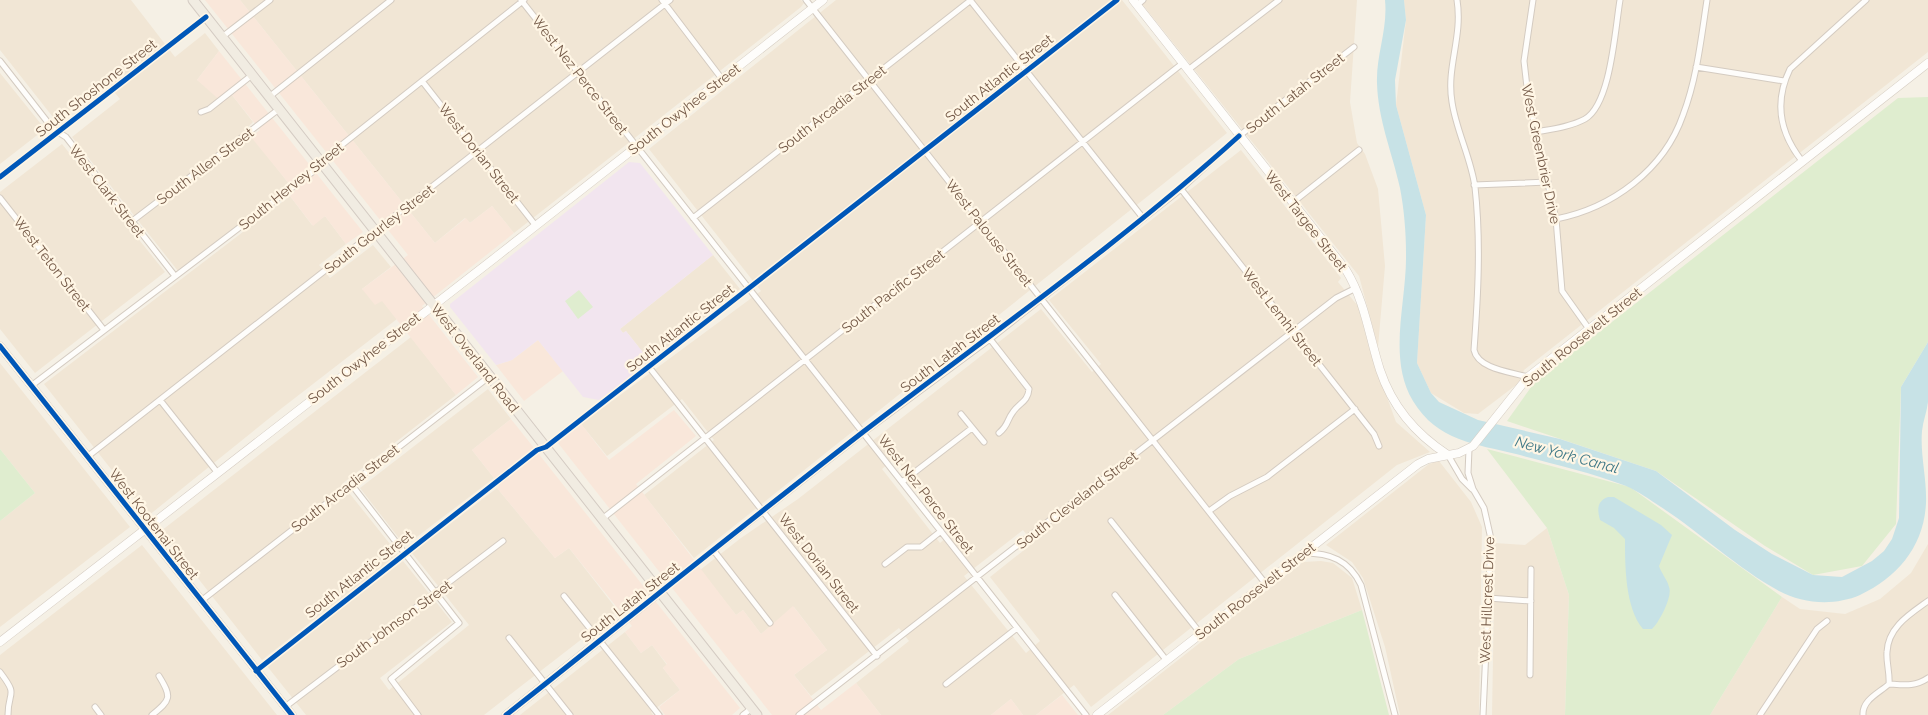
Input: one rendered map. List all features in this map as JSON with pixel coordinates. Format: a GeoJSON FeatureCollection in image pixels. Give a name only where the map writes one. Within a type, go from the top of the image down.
{"type":"FeatureCollection","features":[{"type":"Feature","properties":{"kind":"main road","name":"West Overland Road"},"geometry":{"type":"LineString","coordinates":[[193,0],[755,712]]}},
{"type":"Feature","properties":{"kind":"street"},"geometry":{"type":"LineString","coordinates":[[222,37],[270,0]]}},
{"type":"Feature","properties":{"kind":"street"},"geometry":{"type":"LineString","coordinates":[[269,96],[391,0]]}},
{"type":"Feature","properties":{"kind":"street","name":"West Palouse Street"},"geometry":{"type":"LineString","coordinates":[[806,0],[1265,583]]}},
{"type":"Feature","properties":{"kind":"street","name":"South Owyhee Street"},"geometry":{"type":"LineString","coordinates":[[0,642],[433,304],[536,226],[823,0]]}},
{"type":"Feature","properties":{"kind":"street"},"geometry":{"type":"LineString","coordinates":[[970,0],[1143,218]]}},
{"type":"Feature","properties":{"kind":"street","name":"South Arcadia Street"},"geometry":{"type":"LineString","coordinates":[[693,218],[970,0]]}},
{"type":"Feature","properties":{"kind":"street","name":"South Atlantic Street"},"geometry":{"type":"LineString","coordinates":[[256,671],[404,553],[537,450],[546,447],[1117,0]]}},
{"type":"Feature","properties":{"kind":"street"},"geometry":{"type":"LineString","coordinates":[[1188,70],[1279,0]]}},
{"type":"Feature","properties":{"kind":"street"},"geometry":{"type":"LineString","coordinates":[[1457,0],[1460,26],[1450,80],[1452,102],[1474,185],[1479,275],[1475,355],[1484,364],[1528,377]]}},
{"type":"Feature","properties":{"kind":"street","name":"West Greenbrier Drive"},"geometry":{"type":"LineString","coordinates":[[1533,0],[1524,61],[1525,80],[1556,219],[1562,291],[1589,329]]}},
{"type":"Feature","properties":{"kind":"street"},"geometry":{"type":"LineString","coordinates":[[1536,132],[1575,123],[1586,118],[1599,105],[1605,89],[1620,0]]}},
{"type":"Feature","properties":{"kind":"street"},"geometry":{"type":"LineString","coordinates":[[1556,219],[1576,215],[1609,200],[1647,171],[1674,137],[1680,124],[1696,68],[1707,0]]}},
{"type":"Feature","properties":{"kind":"street"},"geometry":{"type":"LineString","coordinates":[[1802,161],[1785,134],[1781,119],[1779,106],[1784,81],[1790,69],[1866,0]]}},
{"type":"Feature","properties":{"kind":"street","name":"West Nez Perce Street"},"geometry":{"type":"LineString","coordinates":[[522,1],[1086,715]]}},
{"type":"Feature","properties":{"kind":"street","name":"South Hervey Street"},"geometry":{"type":"LineString","coordinates":[[31,386],[323,164],[329,155],[522,1]]}},
{"type":"Feature","properties":{"kind":"street"},"geometry":{"type":"LineString","coordinates":[[666,1],[722,79]]}},
{"type":"Feature","properties":{"kind":"street","name":"South Gourley Street"},"geometry":{"type":"LineString","coordinates":[[87,457],[478,151],[666,1]]}},
{"type":"Feature","properties":{"kind":"street","name":"West Targee Street"},"geometry":{"type":"LineString","coordinates":[[1138,2],[1239,136],[1346,270],[1364,306],[1380,370],[1396,404],[1415,428],[1448,455]]}},
{"type":"Feature","properties":{"kind":"street","name":"South Shoshone Street"},"geometry":{"type":"LineString","coordinates":[[0,177],[206,17]]}},
{"type":"Feature","properties":{"kind":"street","name":"South Latah Street"},"geometry":{"type":"LineString","coordinates":[[506,715],[863,432],[990,339],[1181,189],[1239,136],[1354,47]]}},
{"type":"Feature","properties":{"kind":"street","name":"West Clark Street"},"geometry":{"type":"LineString","coordinates":[[0,61],[175,276]]}},
{"type":"Feature","properties":{"kind":"street","name":"South Pacific Street"},"geometry":{"type":"LineString","coordinates":[[602,518],[1183,63]]}},
{"type":"Feature","properties":{"kind":"street","name":"South Roosevelt Street"},"geometry":{"type":"LineString","coordinates":[[1097,715],[1418,464],[1428,458],[1448,455],[1471,447],[1528,377],[1928,63]]}},
{"type":"Feature","properties":{"kind":"street"},"geometry":{"type":"LineString","coordinates":[[1696,68],[1784,81]]}},
{"type":"Feature","properties":{"kind":"street"},"geometry":{"type":"LineString","coordinates":[[201,112],[209,109],[252,75]]}},
{"type":"Feature","properties":{"kind":"street","name":"West Dorian Street"},"geometry":{"type":"LineString","coordinates":[[422,81],[536,226]]}},
{"type":"Feature","properties":{"kind":"street","name":"South Allen Street"},"geometry":{"type":"LineString","coordinates":[[131,222],[279,110]]}},
{"type":"Feature","properties":{"kind":"street"},"geometry":{"type":"LineString","coordinates":[[1292,203],[1359,150]]}},
{"type":"Feature","properties":{"kind":"street"},"geometry":{"type":"LineString","coordinates":[[1474,185],[1548,182]]}},
{"type":"Feature","properties":{"kind":"street","name":"West Lemhi Street"},"geometry":{"type":"LineString","coordinates":[[1181,189],[1355,409],[1374,434],[1379,446]]}},
{"type":"Feature","properties":{"kind":"street","name":"West Teton Street"},"geometry":{"type":"LineString","coordinates":[[0,198],[104,330]]}},
{"type":"Feature","properties":{"kind":"street","name":"South Cleveland Street"},"geometry":{"type":"LineString","coordinates":[[799,715],[1336,298],[1356,288]]}},
{"type":"Feature","properties":{"kind":"street"},"geometry":{"type":"LineString","coordinates":[[990,339],[1029,390],[1029,397],[1013,412],[1008,426],[999,433]]}},
{"type":"Feature","properties":{"kind":"street","name":"West Kootenai Street"},"geometry":{"type":"LineString","coordinates":[[0,346],[292,715]]}},
{"type":"Feature","properties":{"kind":"street","name":"West Dorian Street"},"geometry":{"type":"LineString","coordinates":[[649,367],[877,656]]}},
{"type":"Feature","properties":{"kind":"street","name":"South Arcadia Street"},"geometry":{"type":"LineString","coordinates":[[201,601],[490,376]]}},
{"type":"Feature","properties":{"kind":"street"},"geometry":{"type":"LineString","coordinates":[[160,400],[217,472]]}},
{"type":"Feature","properties":{"kind":"street"},"geometry":{"type":"LineString","coordinates":[[1209,511],[1230,496],[1267,477],[1355,409]]}},
{"type":"Feature","properties":{"kind":"street"},"geometry":{"type":"LineString","coordinates":[[961,414],[984,442]]}},
{"type":"Feature","properties":{"kind":"street"},"geometry":{"type":"LineString","coordinates":[[902,482],[972,428]]}},
{"type":"Feature","properties":{"kind":"street","name":"West Hillcrest Drive"},"geometry":{"type":"LineString","coordinates":[[1471,447],[1468,473],[1472,489]]}},
{"type":"Feature","properties":{"kind":"street","name":"West Hillcrest Drive"},"geometry":{"type":"LineString","coordinates":[[1448,455],[1462,479],[1472,489],[1484,508],[1489,523],[1491,539],[1483,715]]}},
{"type":"Feature","properties":{"kind":"street"},"geometry":{"type":"LineString","coordinates":[[351,484],[459,624],[391,679],[418,715]]}},
{"type":"Feature","properties":{"kind":"street"},"geometry":{"type":"LineString","coordinates":[[1111,521],[1201,634]]}},
{"type":"Feature","properties":{"kind":"street"},"geometry":{"type":"LineString","coordinates":[[885,564],[907,547],[921,547],[941,531]]}},
{"type":"Feature","properties":{"kind":"street","name":"South Johnson Street"},"geometry":{"type":"LineString","coordinates":[[284,706],[434,591],[441,590],[503,541]]}},
{"type":"Feature","properties":{"kind":"street"},"geometry":{"type":"LineString","coordinates":[[714,551],[770,623]]}},
{"type":"Feature","properties":{"kind":"street"},"geometry":{"type":"LineString","coordinates":[[1303,553],[1322,553],[1332,556],[1343,561],[1357,576],[1395,715]]}},
{"type":"Feature","properties":{"kind":"street"},"geometry":{"type":"LineString","coordinates":[[1530,675],[1531,570]]}},
{"type":"Feature","properties":{"kind":"street"},"geometry":{"type":"LineString","coordinates":[[1115,595],[1167,661]]}},
{"type":"Feature","properties":{"kind":"street"},"geometry":{"type":"LineString","coordinates":[[564,596],[658,715]]}},
{"type":"Feature","properties":{"kind":"street"},"geometry":{"type":"LineString","coordinates":[[1488,598],[1530,601]]}},
{"type":"Feature","properties":{"kind":"street"},"geometry":{"type":"LineString","coordinates":[[1888,684],[1887,652],[1889,637],[1898,624],[1928,601]]}},
{"type":"Feature","properties":{"kind":"street"},"geometry":{"type":"LineString","coordinates":[[1760,715],[1817,629],[1826,621]]}},
{"type":"Feature","properties":{"kind":"street"},"geometry":{"type":"LineString","coordinates":[[946,684],[1018,628]]}},
{"type":"Feature","properties":{"kind":"street"},"geometry":{"type":"LineString","coordinates":[[509,638],[570,715]]}},
{"type":"Feature","properties":{"kind":"street"},"geometry":{"type":"LineString","coordinates":[[0,672],[10,685],[12,692],[8,715]]}},
{"type":"Feature","properties":{"kind":"street"},"geometry":{"type":"LineString","coordinates":[[152,715],[165,705],[168,698],[168,691],[159,676]]}},
{"type":"Feature","properties":{"kind":"street"},"geometry":{"type":"LineString","coordinates":[[1863,715],[1867,701],[1888,684],[1911,686],[1919,684],[1928,678]]}},
{"type":"Feature","properties":{"kind":"street"},"geometry":{"type":"LineString","coordinates":[[95,707],[101,715]]}},
{"type":"Feature","properties":{"kind":"street"},"geometry":{"type":"LineString","coordinates":[[743,715],[755,712]]}},
{"type":"Feature","properties":{"kind":"shaded area"},"geometry":{"type":"Polygon","coordinates":[[[0,0],[131,0],[175,57],[205,33],[219,51],[197,80],[232,95],[253,122],[246,129],[290,185],[178,271],[72,137],[120,99],[106,82],[56,121],[0,50],[0,0]]]}},
{"type":"Feature","properties":{"kind":"shaded area"},"geometry":{"type":"Polygon","coordinates":[[[205,0],[240,0],[435,243],[466,218],[470,223],[492,206],[514,233],[422,306],[478,377],[456,395],[382,301],[375,305],[362,289],[408,255],[205,0]]]}},
{"type":"Feature","properties":{"kind":"shaded area"},"geometry":{"type":"Polygon","coordinates":[[[240,0],[801,0],[804,3],[514,233],[492,206],[470,223],[465,218],[435,243],[240,0]]]}},
{"type":"Feature","properties":{"kind":"shaded area"},"geometry":{"type":"Polygon","coordinates":[[[836,0],[1122,0],[1227,133],[694,558],[644,495],[714,440],[682,399],[607,456],[581,424],[761,291],[649,149],[836,0]]]}},
{"type":"Feature","properties":{"kind":"shaded area"},"geometry":{"type":"Polygon","coordinates":[[[1139,0],[1357,0],[1350,102],[1357,143],[1365,154],[1378,189],[1385,266],[1378,347],[1359,276],[1139,0]]]}},
{"type":"Feature","properties":{"kind":"shaded area"},"geometry":{"type":"Polygon","coordinates":[[[1404,0],[1928,0],[1928,52],[1524,370],[1520,382],[1478,414],[1464,413],[1431,393],[1417,363],[1426,215],[1396,105],[1406,20],[1404,0]]]}},
{"type":"Feature","properties":{"kind":"shaded area"},"geometry":{"type":"Polygon","coordinates":[[[219,51],[363,232],[346,244],[325,216],[313,226],[290,196],[295,191],[251,137],[260,130],[232,95],[223,103],[197,80],[219,51]]]}},
{"type":"Feature","properties":{"kind":"shaded area"},"geometry":{"type":"Polygon","coordinates":[[[0,73],[45,129],[0,164],[0,73]]]}},
{"type":"Feature","properties":{"kind":"shaded area"},"geometry":{"type":"Polygon","coordinates":[[[62,144],[165,272],[35,373],[0,329],[0,192],[62,144]]]}},
{"type":"Feature","properties":{"kind":"shaded area"},"geometry":{"type":"Polygon","coordinates":[[[1241,150],[1341,278],[1338,282],[1358,306],[1369,348],[1396,422],[1430,452],[1397,465],[1091,707],[1074,685],[1036,715],[1023,715],[1011,699],[991,715],[881,715],[856,683],[909,641],[899,628],[811,696],[794,675],[827,650],[794,607],[761,634],[743,610],[736,615],[700,570],[741,538],[798,499],[1041,309],[1092,372],[1101,364],[1049,300],[1241,150]],[[895,458],[882,469],[940,543],[953,532],[895,458]],[[1023,530],[964,576],[1026,653],[1040,641],[990,577],[1033,543],[1023,530]]]}},
{"type":"Feature","properties":{"kind":"shaded area"},"geometry":{"type":"Polygon","coordinates":[[[629,162],[640,163],[713,255],[620,329],[623,333],[626,331],[645,355],[645,365],[599,400],[583,397],[538,340],[512,360],[496,365],[450,307],[450,304],[629,162]]]}},
{"type":"Feature","properties":{"kind":"shaded area"},"geometry":{"type":"Polygon","coordinates":[[[290,196],[312,225],[325,216],[346,244],[319,265],[330,278],[373,245],[391,267],[362,289],[382,300],[397,319],[282,408],[148,516],[44,384],[290,196]]]}},
{"type":"Feature","properties":{"kind":"shaded area"},"geometry":{"type":"Polygon","coordinates":[[[713,255],[740,289],[645,365],[645,355],[626,331],[623,333],[620,329],[713,255]]]}},
{"type":"Feature","properties":{"kind":"shaded area"},"geometry":{"type":"Polygon","coordinates":[[[411,337],[456,395],[342,484],[398,554],[262,660],[161,531],[411,337]]]}},
{"type":"Feature","properties":{"kind":"shaded area"},"geometry":{"type":"Polygon","coordinates":[[[538,340],[563,371],[524,401],[496,365],[512,360],[538,340]]]}},
{"type":"Feature","properties":{"kind":"shaded area"},"geometry":{"type":"Polygon","coordinates":[[[0,363],[130,527],[0,627],[0,521],[35,493],[0,449],[0,363]]]}},
{"type":"Feature","properties":{"kind":"shaded area"},"geometry":{"type":"Polygon","coordinates":[[[488,389],[511,419],[472,450],[494,478],[405,546],[360,488],[488,389]]]}},
{"type":"Feature","properties":{"kind":"shaded area"},"geometry":{"type":"Polygon","coordinates":[[[674,410],[696,436],[636,484],[736,615],[743,610],[761,634],[793,606],[827,650],[794,675],[821,710],[856,683],[881,715],[772,715],[558,443],[581,424],[609,460],[674,410]]]}},
{"type":"Feature","properties":{"kind":"shaded area"},"geometry":{"type":"Polygon","coordinates":[[[511,419],[740,708],[732,715],[665,715],[659,707],[680,690],[663,668],[667,664],[652,645],[641,653],[625,632],[632,626],[569,548],[555,558],[497,488],[499,486],[494,478],[472,450],[511,419]]]}},
{"type":"Feature","properties":{"kind":"shaded area"},"geometry":{"type":"Polygon","coordinates":[[[1439,461],[1471,502],[1482,527],[1479,715],[1400,715],[1385,647],[1363,578],[1352,562],[1326,545],[1429,464],[1439,461]]]}},
{"type":"Feature","properties":{"kind":"shaded area"},"geometry":{"type":"Polygon","coordinates":[[[497,488],[555,558],[569,548],[618,611],[484,715],[306,715],[267,666],[403,561],[452,622],[380,678],[389,690],[469,625],[412,553],[497,488]]]}},
{"type":"Feature","properties":{"kind":"shaded area"},"geometry":{"type":"Polygon","coordinates":[[[1547,528],[1569,595],[1565,715],[1492,715],[1495,543],[1525,545],[1547,528]]]}},
{"type":"Feature","properties":{"kind":"shaded area"},"geometry":{"type":"Polygon","coordinates":[[[1928,544],[1928,715],[1710,715],[1782,597],[1800,609],[1845,614],[1880,599],[1911,573],[1928,544]]]}},
{"type":"Feature","properties":{"kind":"shaded area"},"geometry":{"type":"Polygon","coordinates":[[[142,545],[277,715],[0,715],[0,655],[142,545]]]}},
{"type":"Feature","properties":{"kind":"shaded area"},"geometry":{"type":"Polygon","coordinates":[[[1321,561],[1333,563],[1352,578],[1362,610],[1239,659],[1163,715],[1108,715],[1303,562],[1321,561]]]}},
{"type":"Feature","properties":{"kind":"shaded area"},"geometry":{"type":"Polygon","coordinates":[[[625,632],[641,653],[652,645],[667,665],[663,668],[680,690],[651,712],[653,715],[520,715],[625,632]]]}},
{"type":"Feature","properties":{"kind":"shaded area"},"geometry":{"type":"Polygon","coordinates":[[[1062,695],[1078,715],[1036,715],[1062,695]]]}},
{"type":"Feature","properties":{"kind":"shaded area"},"geometry":{"type":"Polygon","coordinates":[[[1011,699],[1023,715],[991,715],[1011,699]]]}},
{"type":"Feature","properties":{"kind":"green space"},"geometry":{"type":"Polygon","coordinates":[[[1928,97],[1928,342],[1901,387],[1896,524],[1862,566],[1813,575],[1765,546],[1656,471],[1507,421],[1534,383],[1898,98],[1928,97]]]}},
{"type":"Feature","properties":{"kind":"green space"},"geometry":{"type":"Polygon","coordinates":[[[579,290],[593,307],[578,319],[565,301],[579,290]]]}},
{"type":"Feature","properties":{"kind":"green space"},"geometry":{"type":"Polygon","coordinates":[[[0,449],[35,493],[0,521],[0,449]]]}},
{"type":"Feature","properties":{"kind":"green space"},"geometry":{"type":"Polygon","coordinates":[[[1487,449],[1630,487],[1782,597],[1710,715],[1565,715],[1569,595],[1547,528],[1487,449]]]}},
{"type":"Feature","properties":{"kind":"green space"},"geometry":{"type":"Polygon","coordinates":[[[1362,610],[1389,715],[1163,715],[1239,659],[1362,610]]]}},
{"type":"Feature","properties":{"kind":"water","name":"New York Canal"},"geometry":{"type":"Polygon","coordinates":[[[1385,0],[1404,0],[1406,20],[1395,80],[1396,105],[1426,215],[1417,363],[1431,393],[1439,402],[1478,420],[1560,439],[1656,471],[1735,530],[1772,554],[1813,575],[1842,577],[1872,561],[1884,551],[1892,539],[1899,518],[1901,387],[1928,342],[1928,402],[1922,440],[1926,494],[1924,519],[1920,533],[1907,558],[1886,579],[1874,588],[1850,599],[1819,602],[1798,599],[1779,591],[1748,572],[1676,517],[1630,488],[1585,472],[1458,439],[1434,425],[1423,414],[1413,401],[1405,384],[1401,367],[1400,329],[1406,272],[1403,204],[1380,110],[1377,83],[1378,62],[1385,21],[1385,0]]]}},
{"type":"Feature","properties":{"kind":"water"},"geometry":{"type":"Polygon","coordinates":[[[1608,497],[1614,497],[1661,525],[1672,535],[1659,566],[1668,584],[1669,597],[1662,615],[1652,629],[1643,629],[1637,620],[1629,598],[1625,539],[1614,528],[1600,520],[1598,512],[1600,503],[1608,497]]]}},
{"type":"Feature","properties":{"kind":"cycle path"},"geometry":{"type":"LineString","coordinates":[[256,671],[537,450],[546,447],[1117,0]]}},
{"type":"Feature","properties":{"kind":"cycle path"},"geometry":{"type":"LineString","coordinates":[[0,177],[206,17]]}},
{"type":"Feature","properties":{"kind":"cycle path"},"geometry":{"type":"LineString","coordinates":[[506,715],[773,502],[1148,214],[1239,136]]}},
{"type":"Feature","properties":{"kind":"cycle path"},"geometry":{"type":"LineString","coordinates":[[0,346],[292,715]]}}]}
